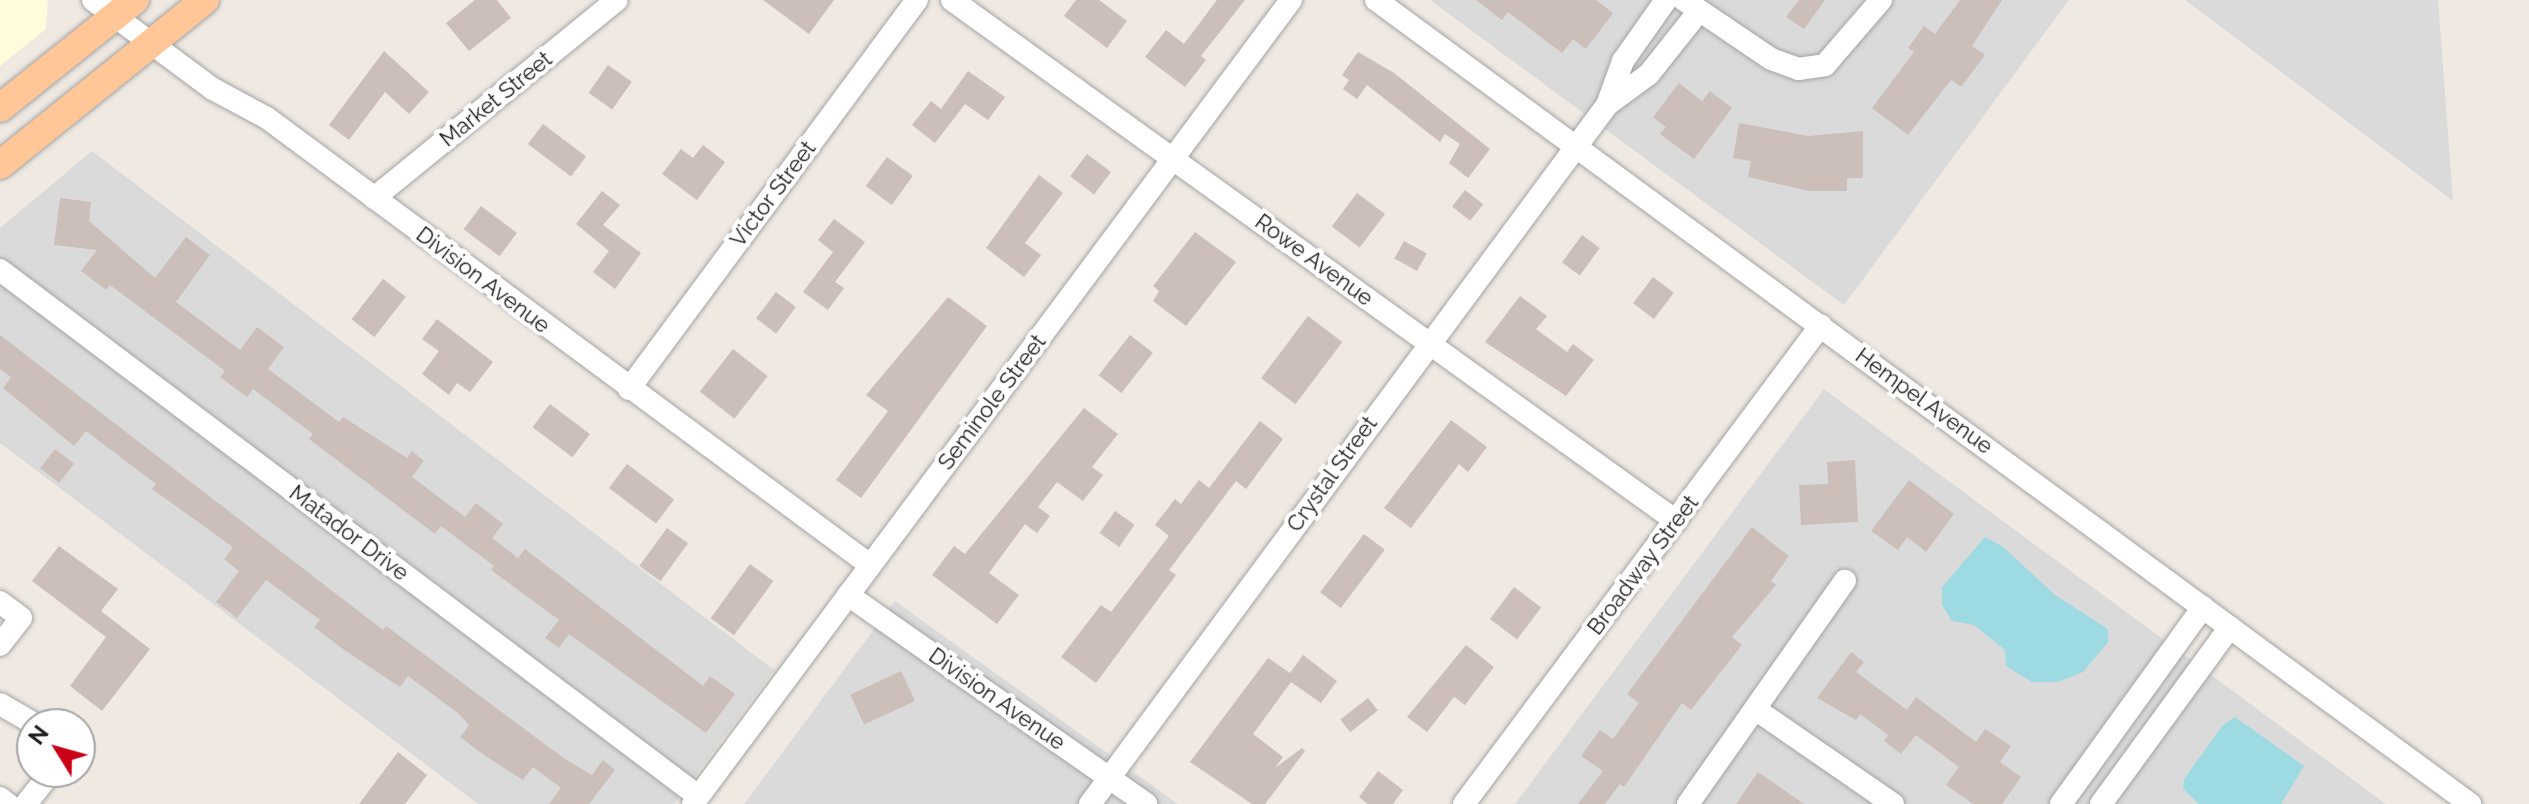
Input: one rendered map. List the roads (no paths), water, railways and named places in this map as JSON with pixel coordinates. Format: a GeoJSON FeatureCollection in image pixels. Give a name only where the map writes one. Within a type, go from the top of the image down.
{"type":"FeatureCollection","features":[{"type":"Feature","properties":{"kind":"main road"},"geometry":{"type":"LineString","coordinates":[[0,165],[205,0]]}},
{"type":"Feature","properties":{"kind":"main road"},"geometry":{"type":"LineString","coordinates":[[0,108],[114,5]]}},
{"type":"Feature","properties":{"kind":"street","name":"Market Street"},"geometry":{"type":"LineString","coordinates":[[374,198],[617,0]]}},
{"type":"Feature","properties":{"kind":"street","name":"Victor Street"},"geometry":{"type":"LineString","coordinates":[[629,389],[917,0]]}},
{"type":"Feature","properties":{"kind":"street","name":"Rowe Avenue"},"geometry":{"type":"LineString","coordinates":[[952,0],[1676,521]]}},
{"type":"Feature","properties":{"kind":"street","name":"Seminole Street"},"geometry":{"type":"LineString","coordinates":[[696,800],[1291,0]]}},
{"type":"Feature","properties":{"kind":"street","name":"Hempel Avenue"},"geometry":{"type":"LineString","coordinates":[[1376,0],[2470,804]]}},
{"type":"Feature","properties":{"kind":"street"},"geometry":{"type":"LineString","coordinates":[[1607,105],[1623,61],[1666,0]]}},
{"type":"Feature","properties":{"kind":"street"},"geometry":{"type":"LineString","coordinates":[[1607,105],[1649,74],[1692,6],[1771,59],[1798,69],[1825,65],[1851,41],[1881,0]]}},
{"type":"Feature","properties":{"kind":"street","name":"Division Avenue"},"geometry":{"type":"LineString","coordinates":[[114,5],[151,43],[213,89],[267,118],[870,565]]}},
{"type":"Feature","properties":{"kind":"street","name":"Crystal Street"},"geometry":{"type":"LineString","coordinates":[[1090,804],[1607,105]]}},
{"type":"Feature","properties":{"kind":"street","name":"Matador Drive"},"geometry":{"type":"LineString","coordinates":[[0,270],[696,800]]}},
{"type":"Feature","properties":{"kind":"street","name":"Broadway Street"},"geometry":{"type":"LineString","coordinates":[[1464,804],[1821,325]]}},
{"type":"Feature","properties":{"kind":"street"},"geometry":{"type":"LineString","coordinates":[[1688,804],[1758,711],[1845,581]]}},
{"type":"Feature","properties":{"kind":"street","name":"Division Avenue"},"geometry":{"type":"LineString","coordinates":[[848,595],[1146,804]]}},
{"type":"Feature","properties":{"kind":"street"},"geometry":{"type":"LineString","coordinates":[[0,602],[21,618],[0,645]]}},
{"type":"Feature","properties":{"kind":"street"},"geometry":{"type":"LineString","coordinates":[[2061,804],[2203,607]]}},
{"type":"Feature","properties":{"kind":"street"},"geometry":{"type":"LineString","coordinates":[[2101,804],[2230,627]]}},
{"type":"Feature","properties":{"kind":"street"},"geometry":{"type":"LineString","coordinates":[[1758,711],[1893,804]]}},
{"type":"Feature","properties":{"kind":"street"},"geometry":{"type":"LineString","coordinates":[[26,804],[38,788]]}},
{"type":"Feature","properties":{"kind":"street"},"geometry":{"type":"LineString","coordinates":[[0,798],[8,804]]}},
{"type":"Feature","properties":{"kind":"water"},"geometry":{"type":"Polygon","coordinates":[[[1985,537],[2002,546],[2055,595],[2108,629],[2108,642],[2083,672],[2058,682],[2032,682],[2006,666],[2005,650],[1974,625],[1952,621],[1942,605],[1942,587],[1985,537]]]}},
{"type":"Feature","properties":{"kind":"water"},"geometry":{"type":"Polygon","coordinates":[[[2235,717],[2304,766],[2281,804],[2199,804],[2183,789],[2184,779],[2223,725],[2235,717]]]}}]}
